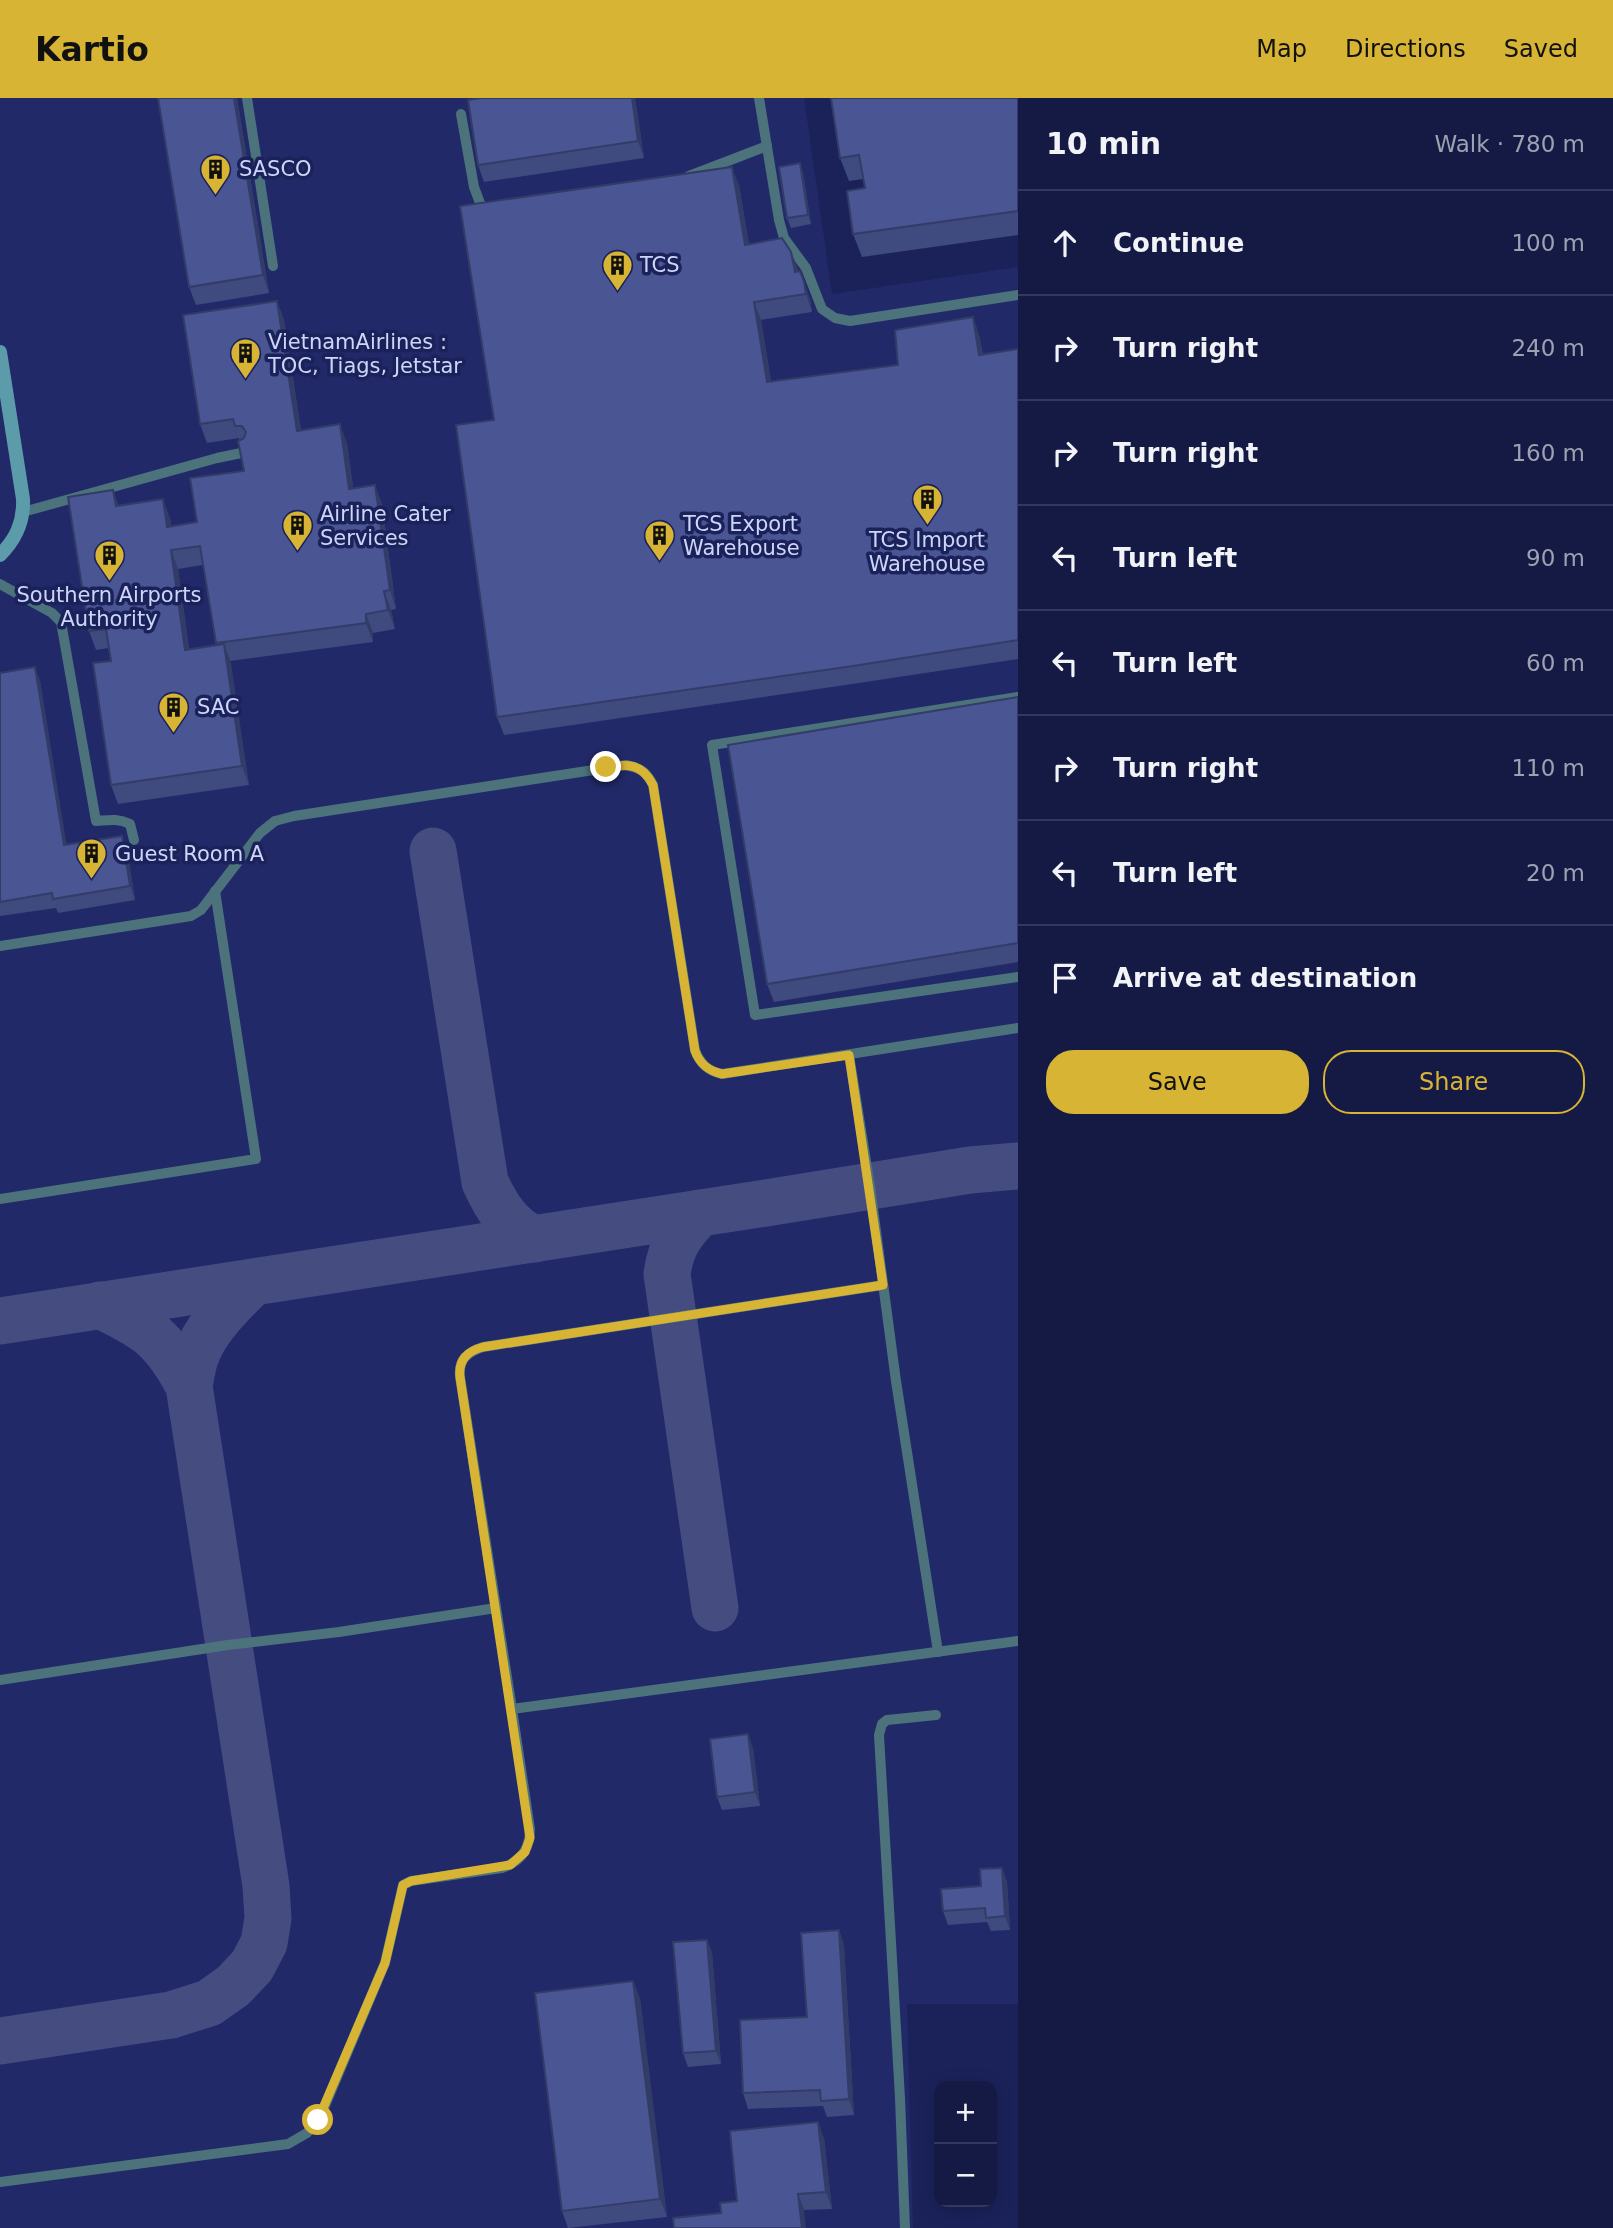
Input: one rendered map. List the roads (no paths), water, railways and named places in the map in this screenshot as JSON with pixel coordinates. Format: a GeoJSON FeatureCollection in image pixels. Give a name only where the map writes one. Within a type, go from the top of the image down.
{"type":"FeatureCollection","features":[{"type":"Feature","properties":{"kind":"street"},"geometry":{"type":"LineString","coordinates":[[0,352],[23,499],[20,528],[0,555]]}},
{"type":"Feature","properties":{"kind":"lane"},"geometry":{"type":"LineString","coordinates":[[247,98],[273,266]]}},
{"type":"Feature","properties":{"kind":"lane"},"geometry":{"type":"LineString","coordinates":[[759,98],[784,238],[806,268],[822,309],[835,318],[850,321],[1018,296]]}},
{"type":"Feature","properties":{"kind":"lane"},"geometry":{"type":"LineString","coordinates":[[461,114],[474,187],[483,211],[496,209]]}},
{"type":"Feature","properties":{"kind":"lane"},"geometry":{"type":"LineString","coordinates":[[681,178],[767,146]]}},
{"type":"Feature","properties":{"kind":"lane"},"geometry":{"type":"LineString","coordinates":[[23,512],[246,452]]}},
{"type":"Feature","properties":{"kind":"lane"},"geometry":{"type":"LineString","coordinates":[[0,584],[52,613],[61,622],[96,821],[117,819],[130,824],[134,840]]}},
{"type":"Feature","properties":{"kind":"lane"},"geometry":{"type":"LineString","coordinates":[[1018,697],[712,745],[755,1015],[1018,977]]}},
{"type":"Feature","properties":{"kind":"lane"},"geometry":{"type":"LineString","coordinates":[[0,946],[191,916],[201,910],[260,833],[275,821],[616,765],[634,767],[648,774],[656,795],[695,1051],[701,1063],[714,1072],[722,1074],[1018,1028]]}},
{"type":"Feature","properties":{"kind":"lane"},"geometry":{"type":"LineString","coordinates":[[0,1199],[256,1159],[215,891]]}},
{"type":"Feature","properties":{"kind":"lane"},"geometry":{"type":"LineString","coordinates":[[849,1055],[938,1652]]}},
{"type":"Feature","properties":{"kind":"lane"},"geometry":{"type":"LineString","coordinates":[[0,2182],[288,2144],[307,2133],[321,2115],[385,1963],[403,1885],[411,1881],[502,1868],[516,1862],[525,1852],[530,1829],[460,1377],[461,1364],[467,1353],[483,1347],[883,1285]]}},
{"type":"Feature","properties":{"kind":"lane"},"geometry":{"type":"LineString","coordinates":[[0,1680],[496,1608]]}},
{"type":"Feature","properties":{"kind":"lane"},"geometry":{"type":"LineString","coordinates":[[512,1709],[1018,1641]]}},
{"type":"Feature","properties":{"kind":"lane"},"geometry":{"type":"LineString","coordinates":[[905,2228],[901,2098],[879,1735],[882,1724],[887,1720],[936,1715]]}},
{"type":"Feature","properties":{"kind":"place","name":"SASCO"},"geometry":{"type":"Point","coordinates":[216,196]}},
{"type":"Feature","properties":{"kind":"place","name":"TCS"},"geometry":{"type":"Point","coordinates":[617,292]}},
{"type":"Feature","properties":{"kind":"place","name":"VietnamAirlines : TOC, Tiags, Jetstar"},"geometry":{"type":"Point","coordinates":[245,381]}},
{"type":"Feature","properties":{"kind":"place","name":"TCS Import Warehouse"},"geometry":{"type":"Point","coordinates":[927,527]}},
{"type":"Feature","properties":{"kind":"place","name":"Airline Cater Services"},"geometry":{"type":"Point","coordinates":[297,553]}},
{"type":"Feature","properties":{"kind":"place","name":"TCS Export Warehouse"},"geometry":{"type":"Point","coordinates":[660,563]}},
{"type":"Feature","properties":{"kind":"place","name":"Southern Airports Authority"},"geometry":{"type":"Point","coordinates":[109,582]}},
{"type":"Feature","properties":{"kind":"place","name":"SAC"},"geometry":{"type":"Point","coordinates":[174,734]}},
{"type":"Feature","properties":{"kind":"place","name":"Guest Room A"},"geometry":{"type":"Point","coordinates":[92,881]}}]}
